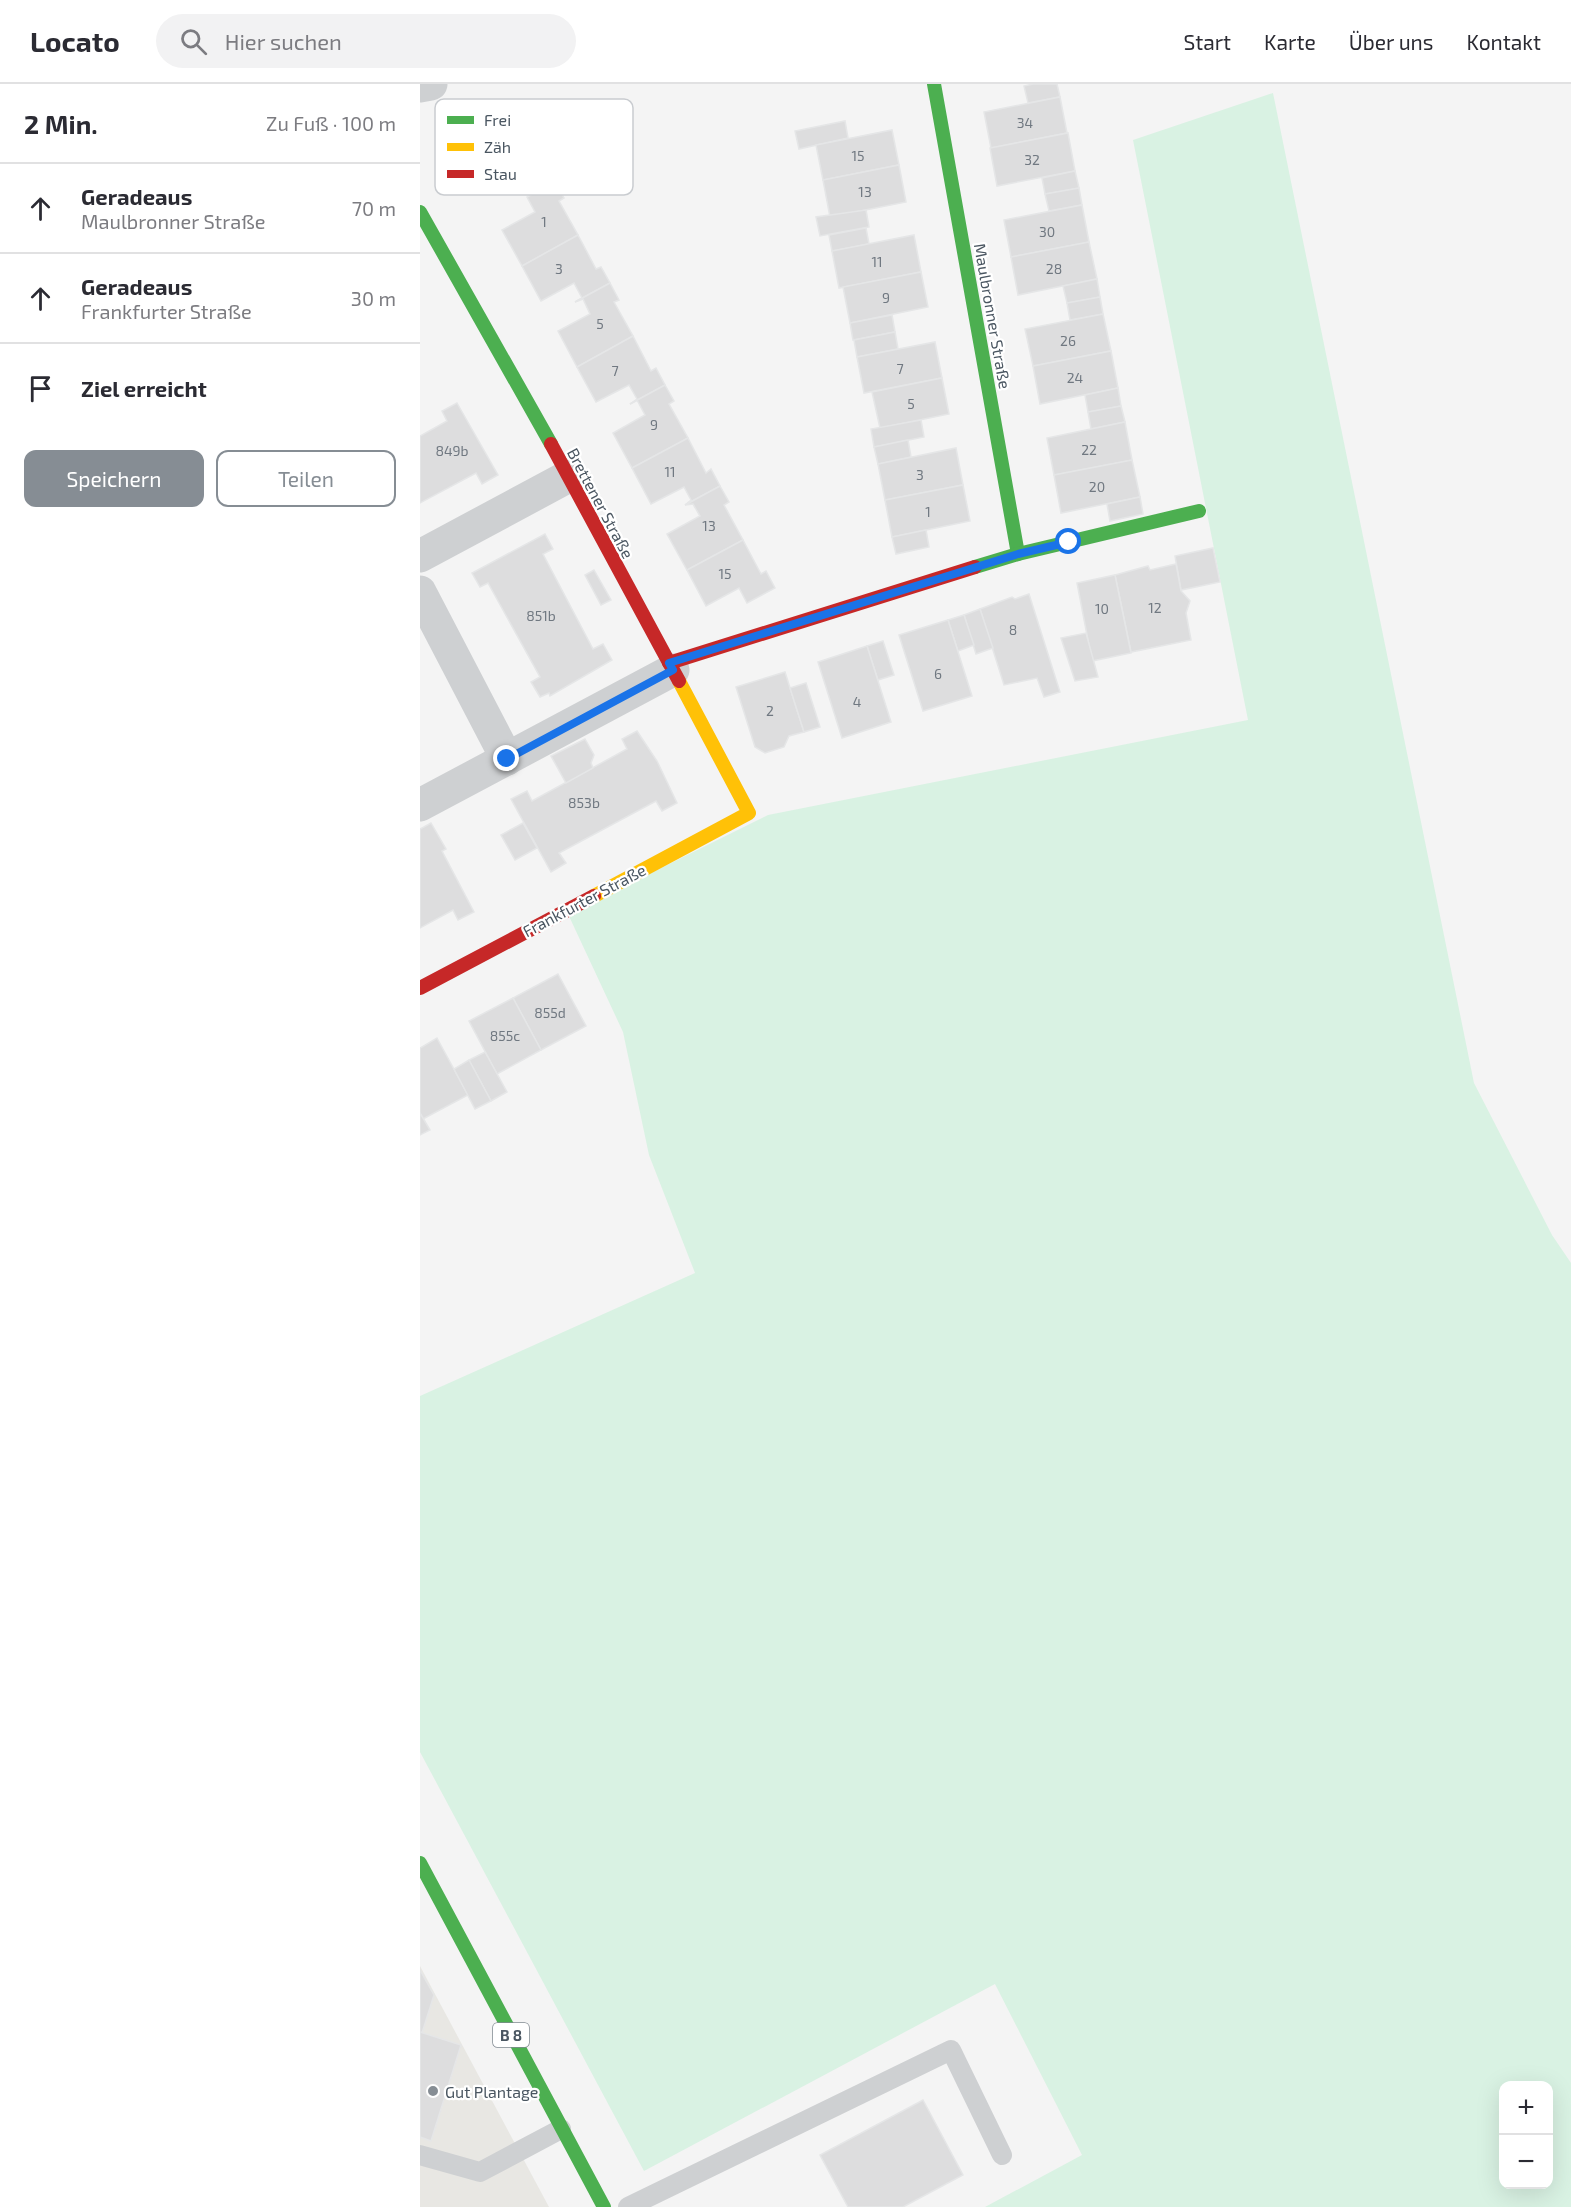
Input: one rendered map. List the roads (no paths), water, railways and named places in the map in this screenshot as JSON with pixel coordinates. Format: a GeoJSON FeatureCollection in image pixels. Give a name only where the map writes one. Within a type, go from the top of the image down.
{"type":"FeatureCollection","features":[{"type":"Feature","properties":{"kind":"street"},"geometry":{"type":"LineString","coordinates":[[420,86],[431,84]]}},
{"type":"Feature","properties":{"kind":"street","name":"Maulbronner Straße"},"geometry":{"type":"LineString","coordinates":[[934,84],[1018,554]]}},
{"type":"Feature","properties":{"kind":"street","name":"Brettener Straße"},"geometry":{"type":"LineString","coordinates":[[420,212],[568,476],[749,813]]}},
{"type":"Feature","properties":{"kind":"street"},"geometry":{"type":"LineString","coordinates":[[420,556],[568,476]]}},
{"type":"Feature","properties":{"kind":"street"},"geometry":{"type":"LineString","coordinates":[[420,805],[671,667],[1018,554],[1199,511]]}},
{"type":"Feature","properties":{"kind":"street"},"geometry":{"type":"LineString","coordinates":[[420,592],[507,759]]}},
{"type":"Feature","properties":{"kind":"street","name":"Frankfurter Straße"},"geometry":{"type":"LineString","coordinates":[[420,988],[749,813]]}},
{"type":"Feature","properties":{"kind":"street","name":"B 8"},"geometry":{"type":"LineString","coordinates":[[420,1863],[604,2207]]}},
{"type":"Feature","properties":{"kind":"lane"},"geometry":{"type":"LineString","coordinates":[[628,2207],[951,2050],[1002,2156]]}},
{"type":"Feature","properties":{"kind":"lane"},"geometry":{"type":"LineString","coordinates":[[420,2155],[480,2172],[561,2130]]}},
{"type":"Feature","properties":{"kind":"place","name":"Gut Plantage"},"geometry":{"type":"Point","coordinates":[433,2091]}}]}
